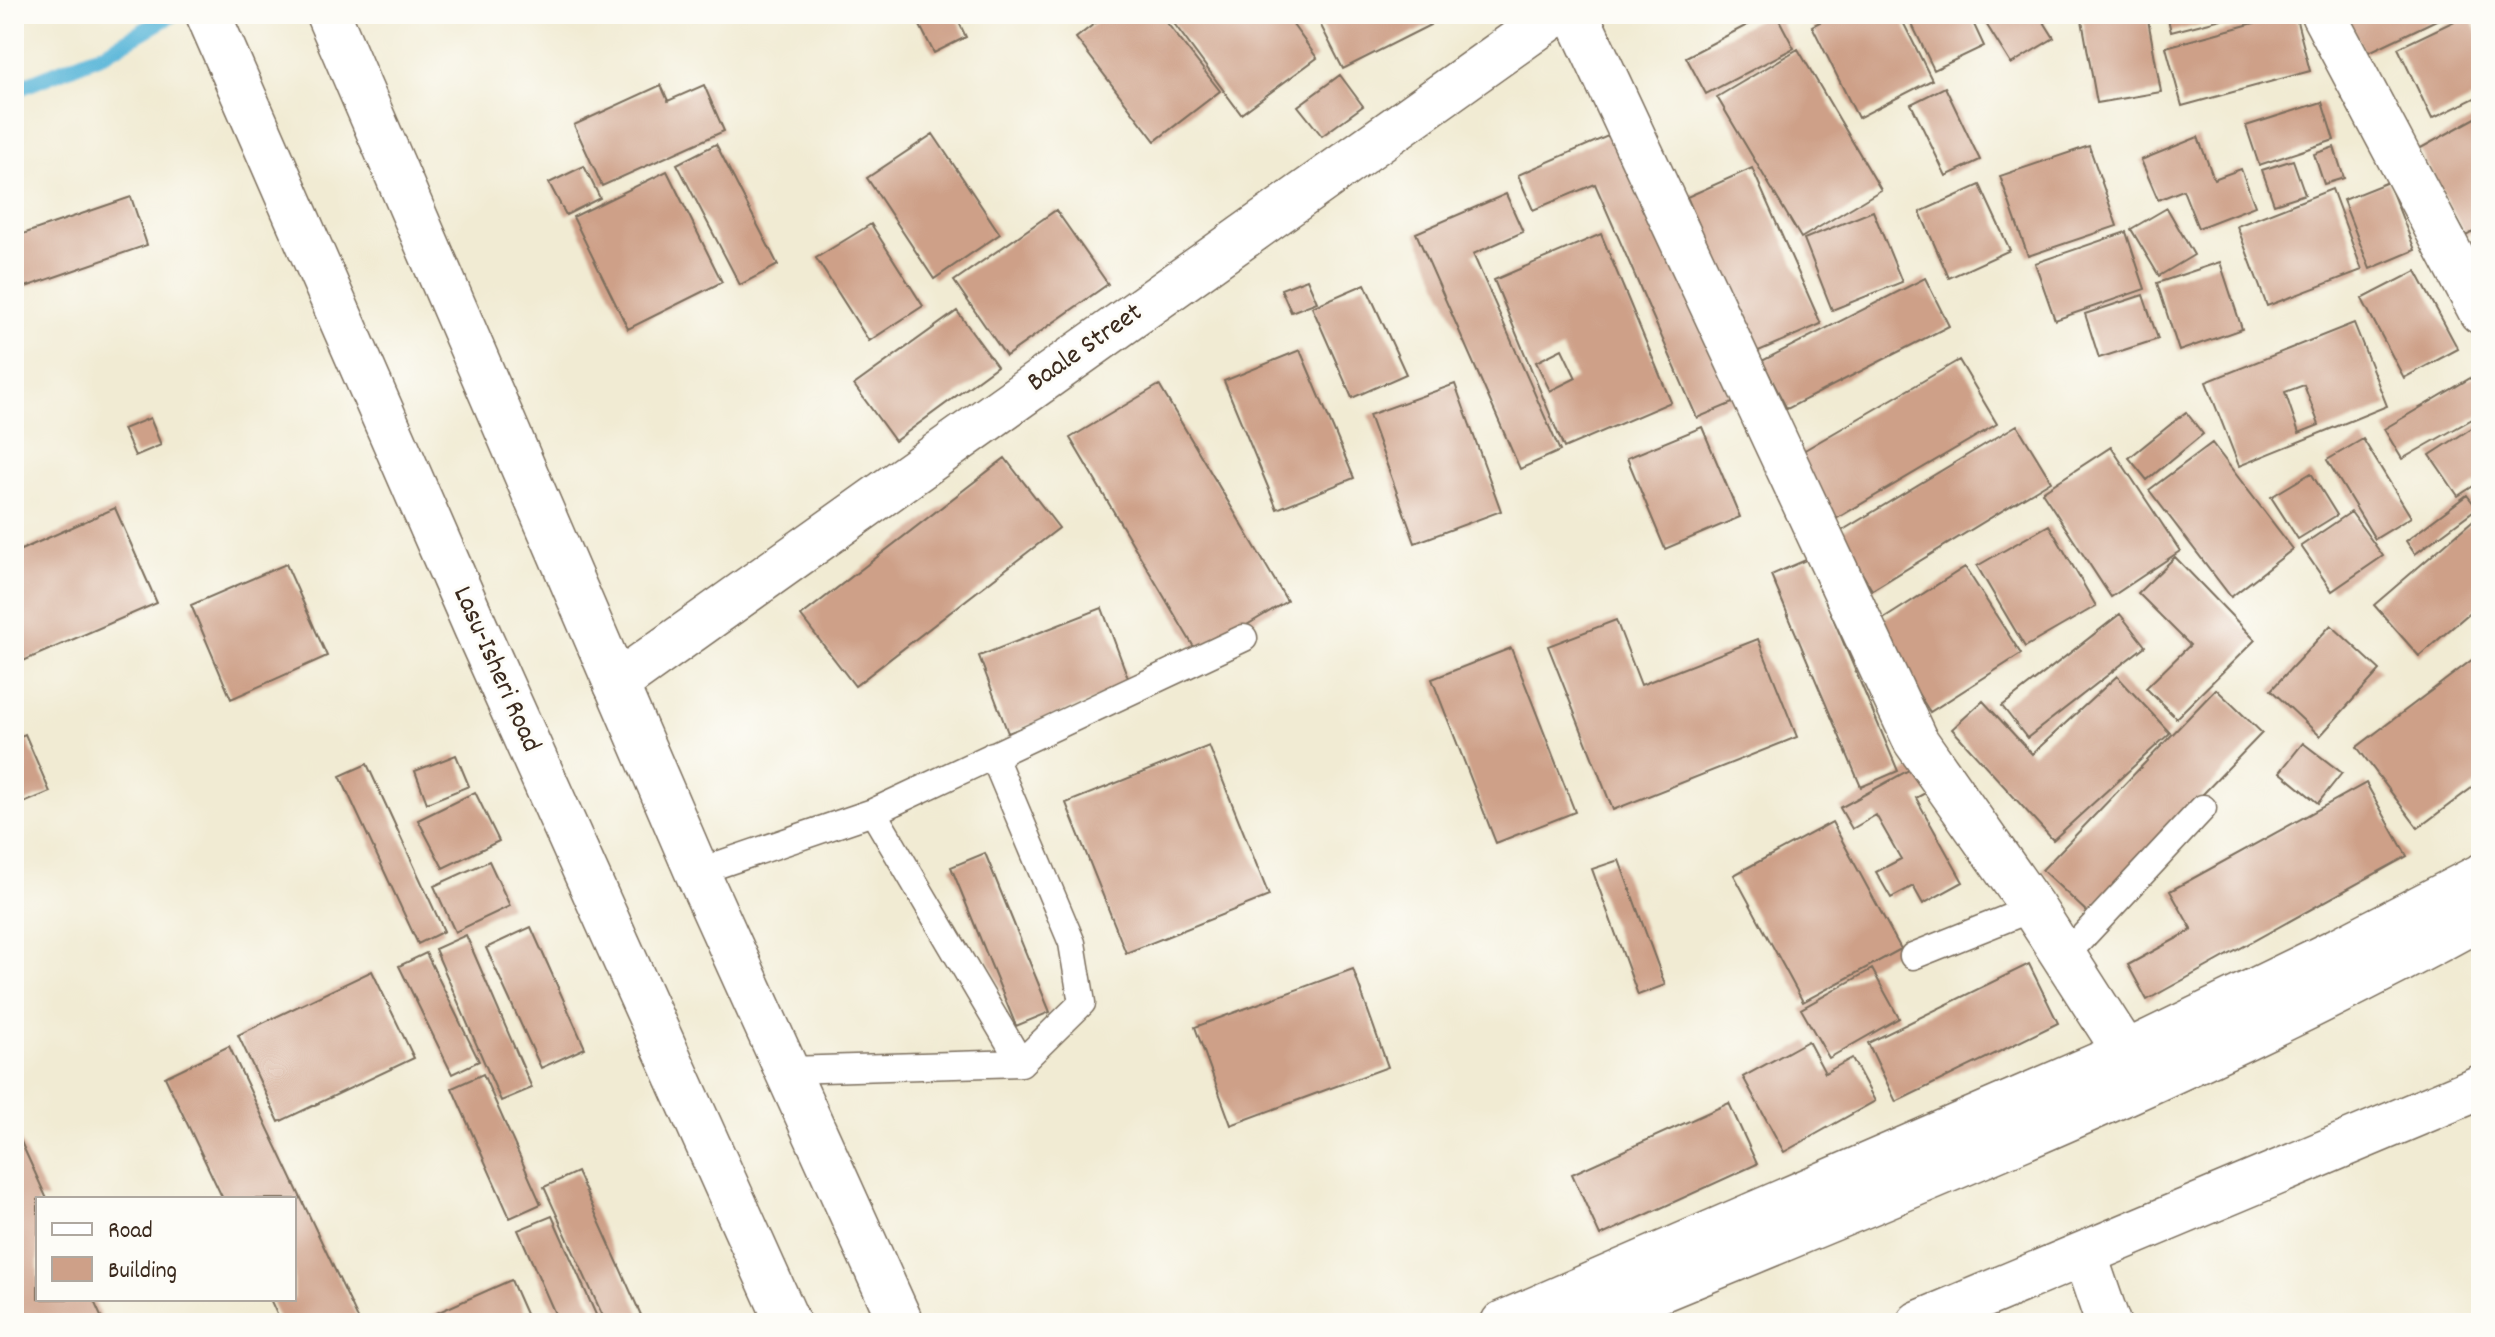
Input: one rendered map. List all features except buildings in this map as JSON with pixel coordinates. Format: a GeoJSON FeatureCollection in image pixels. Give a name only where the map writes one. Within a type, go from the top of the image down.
{"type":"FeatureCollection","features":[{"type":"Feature","properties":{"kind":"street"},"geometry":{"type":"LineString","coordinates":[[328,14],[697,872],[901,1323]]}},
{"type":"Feature","properties":{"kind":"street","name":"Baale Street"},"geometry":{"type":"LineString","coordinates":[[616,684],[1556,14]]}},
{"type":"Feature","properties":{"kind":"street"},"geometry":{"type":"LineString","coordinates":[[1576,14],[1915,740],[2033,908],[2126,1053]]}},
{"type":"Feature","properties":{"kind":"street"},"geometry":{"type":"LineString","coordinates":[[2323,14],[2481,312]]}},
{"type":"Feature","properties":{"kind":"street","name":"Lasu-Isheri Road"},"geometry":{"type":"LineString","coordinates":[[210,19],[476,628],[788,1323]]}},
{"type":"Feature","properties":{"kind":"street"},"geometry":{"type":"LineString","coordinates":[[1503,1323],[2126,1053],[2340,949],[2481,876]]}},
{"type":"Feature","properties":{"kind":"street"},"geometry":{"type":"LineString","coordinates":[[1580,1323],[2147,1082],[2368,980],[2481,917]]}},
{"type":"Feature","properties":{"kind":"street"},"geometry":{"type":"LineString","coordinates":[[1919,1323],[2085,1256],[2481,1087]]}},
{"type":"Feature","properties":{"kind":"street"},"geometry":{"type":"LineString","coordinates":[[2085,1256],[2108,1323]]}},
{"type":"Feature","properties":{"kind":"lane"},"geometry":{"type":"LineString","coordinates":[[697,872],[873,812],[1244,638]]}},
{"type":"Feature","properties":{"kind":"lane"},"geometry":{"type":"LineString","coordinates":[[788,1070],[1021,1063],[1082,1003],[1072,943],[993,755]]}},
{"type":"Feature","properties":{"kind":"lane"},"geometry":{"type":"LineString","coordinates":[[2064,957],[2203,808]]}},
{"type":"Feature","properties":{"kind":"lane"},"geometry":{"type":"LineString","coordinates":[[873,812],[1021,1063]]}},
{"type":"Feature","properties":{"kind":"lane"},"geometry":{"type":"LineString","coordinates":[[1913,956],[2033,908]]}},
{"type":"Feature","properties":{"kind":"waterway"},"geometry":{"type":"LineString","coordinates":[[14,90],[105,53],[173,14]]}}]}
